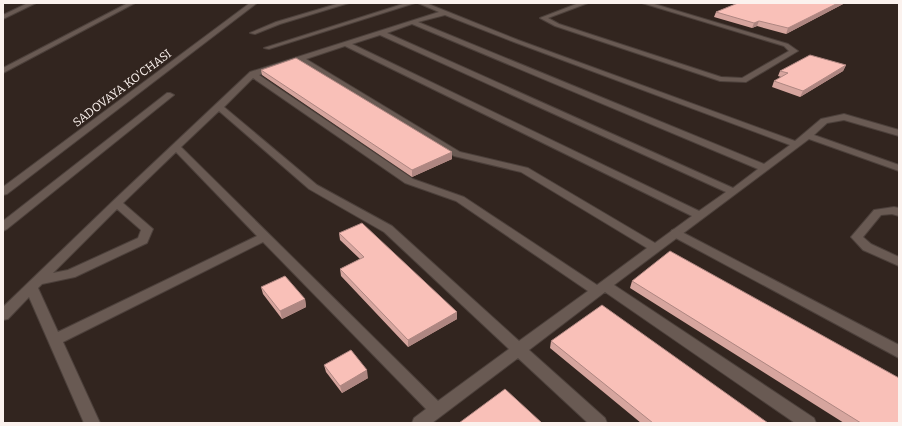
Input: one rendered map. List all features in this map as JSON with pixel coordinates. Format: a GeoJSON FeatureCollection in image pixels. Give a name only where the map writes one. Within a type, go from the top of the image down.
{"type":"FeatureCollection","features":[{"type":"Feature","properties":{"kind":"street"},"geometry":{"type":"LineString","coordinates":[[3,17],[33,3]]}},
{"type":"Feature","properties":{"kind":"street"},"geometry":{"type":"LineString","coordinates":[[3,71],[132,3]]}},
{"type":"Feature","properties":{"kind":"street","name":"SADOVAYA KO'CHASI"},"geometry":{"type":"LineString","coordinates":[[3,192],[254,3]]}},
{"type":"Feature","properties":{"kind":"street"},"geometry":{"type":"LineString","coordinates":[[253,33],[278,23],[346,3]]}},
{"type":"Feature","properties":{"kind":"street"},"geometry":{"type":"LineString","coordinates":[[267,48],[412,3]]}},
{"type":"Feature","properties":{"kind":"street"},"geometry":{"type":"LineString","coordinates":[[421,3],[705,112],[797,144]]}},
{"type":"Feature","properties":{"kind":"street"},"geometry":{"type":"LineString","coordinates":[[585,3],[542,18],[557,25],[720,79],[743,80],[794,51],[786,44],[645,3]]}},
{"type":"Feature","properties":{"kind":"street"},"geometry":{"type":"LineString","coordinates":[[3,315],[254,74],[446,13]]}},
{"type":"Feature","properties":{"kind":"street"},"geometry":{"type":"LineString","coordinates":[[414,23],[765,168]]}},
{"type":"Feature","properties":{"kind":"street"},"geometry":{"type":"LineString","coordinates":[[382,33],[734,192]]}},
{"type":"Feature","properties":{"kind":"street"},"geometry":{"type":"LineString","coordinates":[[346,44],[700,216]]}},
{"type":"Feature","properties":{"kind":"street"},"geometry":{"type":"LineString","coordinates":[[300,59],[457,154],[524,170],[655,248]]}},
{"type":"Feature","properties":{"kind":"street"},"geometry":{"type":"LineString","coordinates":[[254,74],[409,181],[460,200],[601,288],[808,423]]}},
{"type":"Feature","properties":{"kind":"street"},"geometry":{"type":"LineString","coordinates":[[3,227],[170,95]]}},
{"type":"Feature","properties":{"kind":"street"},"geometry":{"type":"LineString","coordinates":[[219,107],[313,187],[388,229],[599,423]]}},
{"type":"Feature","properties":{"kind":"street"},"geometry":{"type":"LineString","coordinates":[[420,423],[655,248],[734,192],[808,136],[824,121],[844,117],[899,133]]}},
{"type":"Feature","properties":{"kind":"street"},"geometry":{"type":"LineString","coordinates":[[808,136],[899,168]]}},
{"type":"Feature","properties":{"kind":"street"},"geometry":{"type":"LineString","coordinates":[[177,148],[438,410]]}},
{"type":"Feature","properties":{"kind":"street"},"geometry":{"type":"LineString","coordinates":[[36,284],[71,274],[143,240],[147,229],[117,204]]}},
{"type":"Feature","properties":{"kind":"street"},"geometry":{"type":"LineString","coordinates":[[899,213],[894,210],[878,212],[857,237],[866,247],[899,262]]}},
{"type":"Feature","properties":{"kind":"street"},"geometry":{"type":"LineString","coordinates":[[676,233],[899,352]]}},
{"type":"Feature","properties":{"kind":"street"},"geometry":{"type":"LineString","coordinates":[[55,340],[264,237]]}},
{"type":"Feature","properties":{"kind":"street"},"geometry":{"type":"LineString","coordinates":[[36,284],[55,340],[92,423]]}},
{"type":"Feature","properties":{"kind":"building"},"geometry":{"type":"Polygon","coordinates":[[[738,3],[838,3],[788,28],[759,21],[754,23],[716,12],[738,3]]]}},
{"type":"Feature","properties":{"kind":"building"},"geometry":{"type":"Polygon","coordinates":[[[810,55],[846,65],[803,91],[774,81],[788,73],[780,71],[810,55]]]}},
{"type":"Feature","properties":{"kind":"building"},"geometry":{"type":"Polygon","coordinates":[[[296,58],[452,152],[412,170],[261,70],[296,58]]]}},
{"type":"Feature","properties":{"kind":"building"},"geometry":{"type":"Polygon","coordinates":[[[362,223],[457,312],[408,340],[340,269],[364,257],[339,233],[362,223]]]}},
{"type":"Feature","properties":{"kind":"building"},"geometry":{"type":"Polygon","coordinates":[[[670,251],[899,378],[899,423],[861,423],[632,281],[670,251]]]}},
{"type":"Feature","properties":{"kind":"building"},"geometry":{"type":"Polygon","coordinates":[[[285,276],[305,299],[280,311],[261,287],[285,276]]]}},
{"type":"Feature","properties":{"kind":"building"},"geometry":{"type":"Polygon","coordinates":[[[602,305],[768,423],[653,423],[551,341],[602,305]]]}},
{"type":"Feature","properties":{"kind":"building"},"geometry":{"type":"Polygon","coordinates":[[[351,350],[367,370],[340,386],[324,365],[351,350]]]}},
{"type":"Feature","properties":{"kind":"building"},"geometry":{"type":"Polygon","coordinates":[[[505,389],[542,423],[459,423],[505,389]]]}}]}
